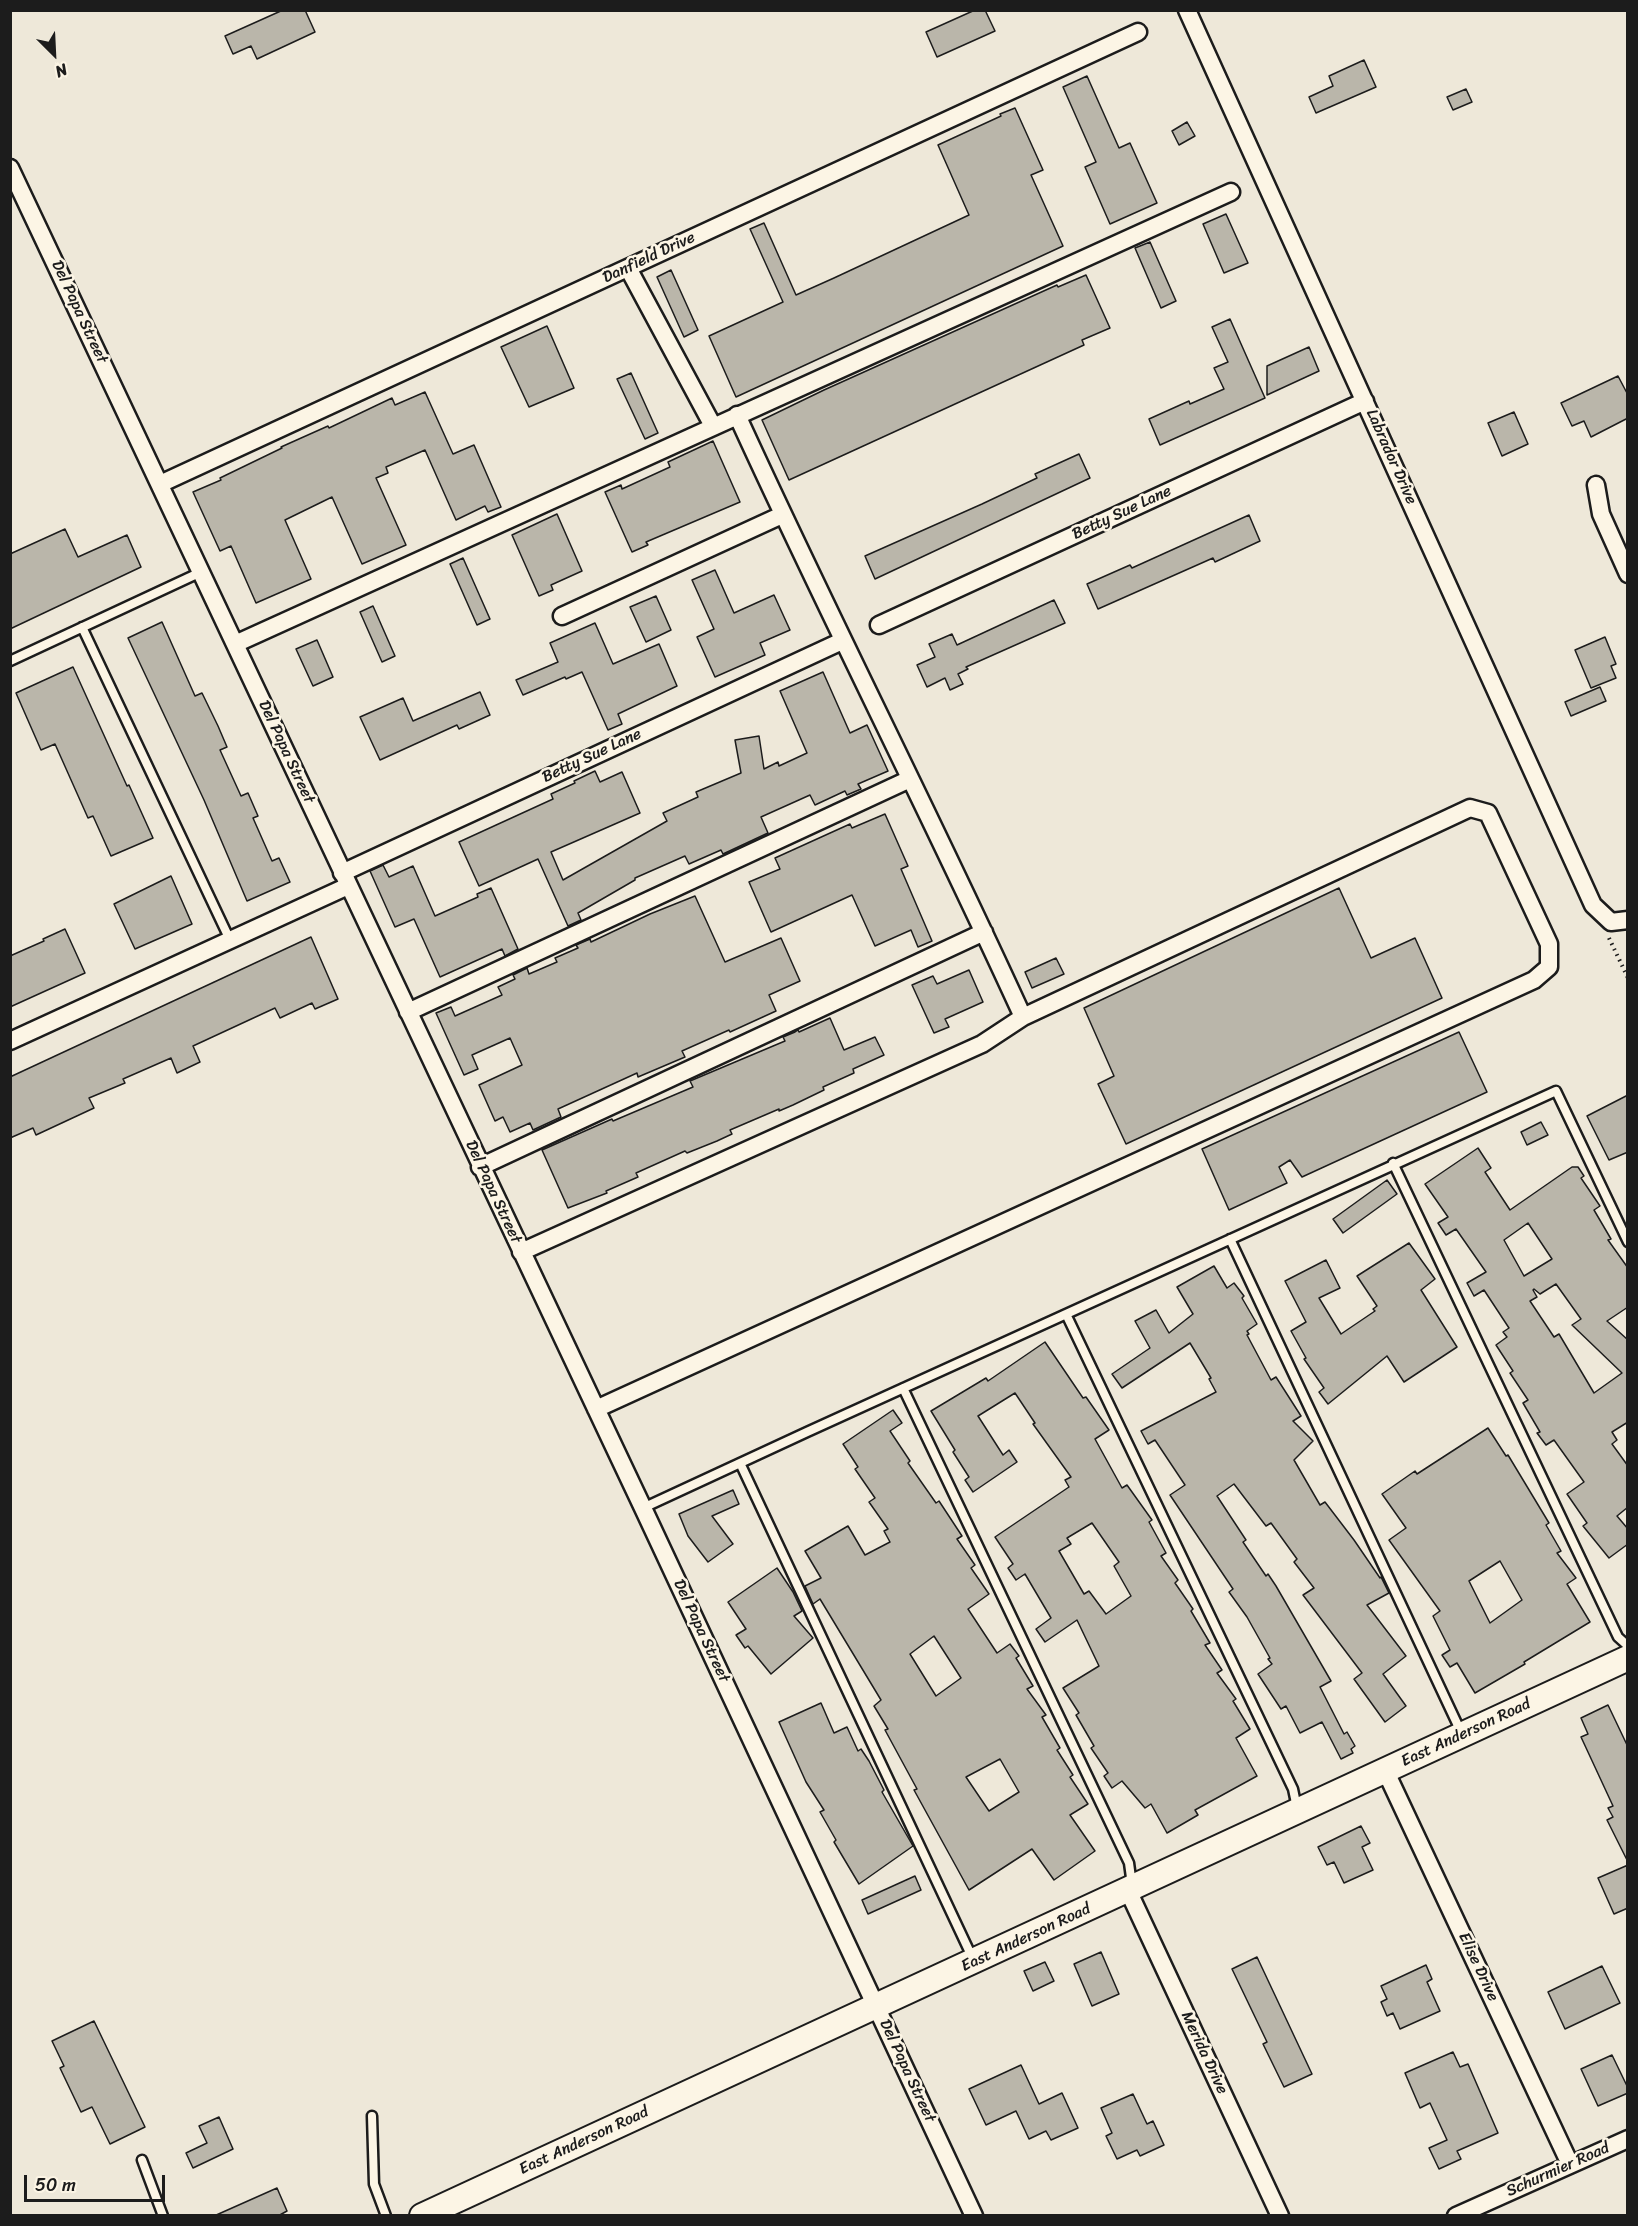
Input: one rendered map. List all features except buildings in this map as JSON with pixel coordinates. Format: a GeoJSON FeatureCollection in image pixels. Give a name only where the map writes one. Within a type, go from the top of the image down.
{"type":"FeatureCollection","features":[{"type":"Feature","properties":{"kind":"street","name":"Labrador Drive"},"geometry":{"type":"LineString","coordinates":[[1187,10],[1593,905],[1611,922],[1628,920]]}},
{"type":"Feature","properties":{"kind":"street","name":"Danfield Drive"},"geometry":{"type":"LineString","coordinates":[[160,484],[1138,32]]}},
{"type":"Feature","properties":{"kind":"street","name":"Del Papa Street"},"geometry":{"type":"LineString","coordinates":[[10,168],[975,2216]]}},
{"type":"Feature","properties":{"kind":"street"},"geometry":{"type":"LineString","coordinates":[[235,644],[1232,192]]}},
{"type":"Feature","properties":{"kind":"street"},"geometry":{"type":"LineString","coordinates":[[628,268],[713,426]]}},
{"type":"Feature","properties":{"kind":"street","name":"Betty Sue Lane"},"geometry":{"type":"LineString","coordinates":[[879,625],[1365,401]]}},
{"type":"Feature","properties":{"kind":"street"},"geometry":{"type":"LineString","coordinates":[[737,416],[842,641],[1023,1017]]}},
{"type":"Feature","properties":{"kind":"street"},"geometry":{"type":"LineString","coordinates":[[1596,485],[1600,514],[1628,574]]}},
{"type":"Feature","properties":{"kind":"street"},"geometry":{"type":"LineString","coordinates":[[562,616],[782,514]]}},
{"type":"Feature","properties":{"kind":"street","name":"Betty Sue Lane"},"geometry":{"type":"LineString","coordinates":[[10,1041],[230,940],[345,879],[842,641]]}},
{"type":"Feature","properties":{"kind":"street"},"geometry":{"type":"LineString","coordinates":[[408,1012],[910,779]]}},
{"type":"Feature","properties":{"kind":"street"},"geometry":{"type":"LineString","coordinates":[[521,1252],[982,1044],[1023,1017],[1470,808],[1488,813],[1550,944],[1549,967],[1534,980],[596,1409]]}},
{"type":"Feature","properties":{"kind":"street"},"geometry":{"type":"LineString","coordinates":[[480,1167],[984,932]]}},
{"type":"Feature","properties":{"kind":"street","name":"East Anderson Road"},"geometry":{"type":"LineString","coordinates":[[422,2216],[1628,1658]]}},
{"type":"Feature","properties":{"kind":"street","name":"Elise Drive"},"geometry":{"type":"LineString","coordinates":[[1385,1770],[1570,2164]]}},
{"type":"Feature","properties":{"kind":"street","name":"Merida Drive"},"geometry":{"type":"LineString","coordinates":[[1133,1889],[1132,1899],[1281,2216]]}},
{"type":"Feature","properties":{"kind":"street","name":"Schurmier Road"},"geometry":{"type":"LineString","coordinates":[[1456,2216],[1628,2139]]}},
{"type":"Feature","properties":{"kind":"lane"},"geometry":{"type":"LineString","coordinates":[[10,661],[201,572]]}},
{"type":"Feature","properties":{"kind":"lane"},"geometry":{"type":"LineString","coordinates":[[82,627],[230,940]]}},
{"type":"Feature","properties":{"kind":"lane"},"geometry":{"type":"LineString","coordinates":[[643,1508],[1393,1163],[1556,1091],[1628,1242]]}},
{"type":"Feature","properties":{"kind":"lane"},"geometry":{"type":"LineString","coordinates":[[1393,1163],[1618,1637],[1628,1646]]}},
{"type":"Feature","properties":{"kind":"lane"},"geometry":{"type":"LineString","coordinates":[[1230,1239],[1462,1735]]}},
{"type":"Feature","properties":{"kind":"lane"},"geometry":{"type":"LineString","coordinates":[[1066,1314],[1293,1790],[1298,1810]]}},
{"type":"Feature","properties":{"kind":"lane"},"geometry":{"type":"LineString","coordinates":[[903,1388],[1129,1863],[1133,1889]]}},
{"type":"Feature","properties":{"kind":"lane"},"geometry":{"type":"LineString","coordinates":[[740,1463],[975,1962]]}},
{"type":"Feature","properties":{"kind":"lane"},"geometry":{"type":"LineString","coordinates":[[372,2116],[374,2184],[386,2216]]}},
{"type":"Feature","properties":{"kind":"lane"},"geometry":{"type":"LineString","coordinates":[[142,2160],[163,2216]]}}]}
